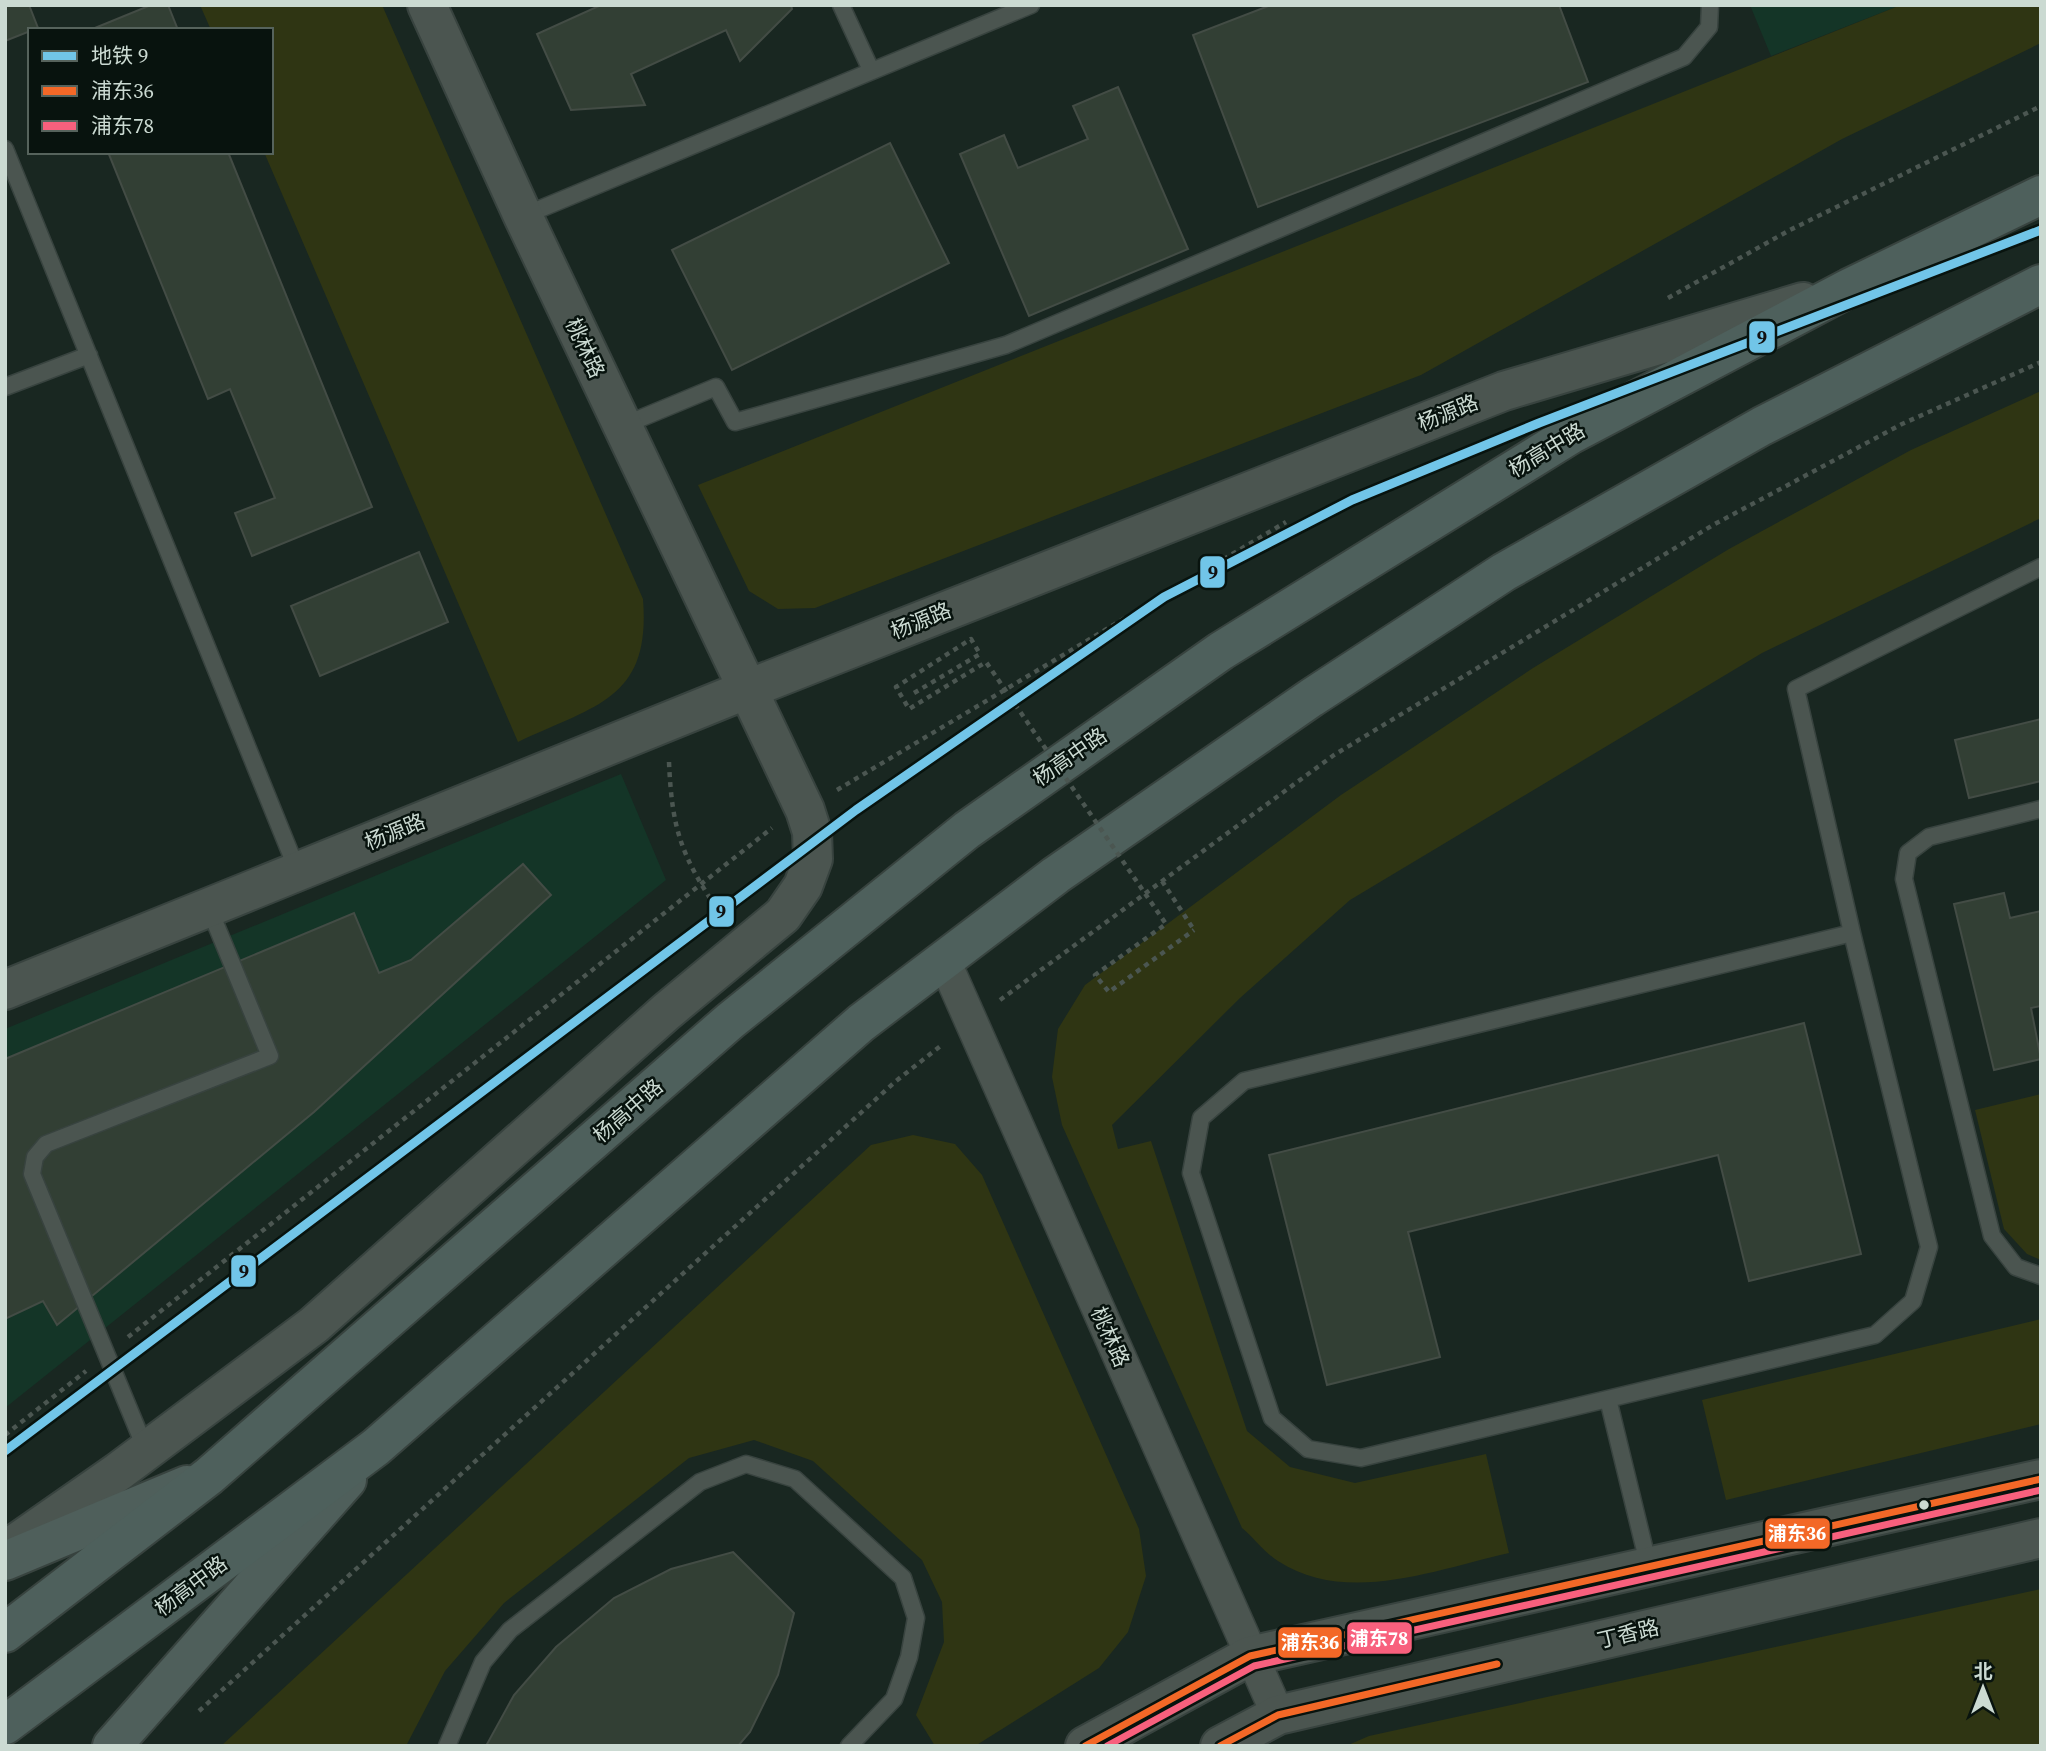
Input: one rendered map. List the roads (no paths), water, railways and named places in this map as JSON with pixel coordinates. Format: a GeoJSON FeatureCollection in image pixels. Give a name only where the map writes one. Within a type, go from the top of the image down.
{"type":"FeatureCollection","features":[{"type":"Feature","properties":{"kind":"highway","name":"杨高中路"},"geometry":{"type":"LineString","coordinates":[[5,1633],[209,1476],[730,1021],[967,830],[1221,651],[1559,442],[1849,288],[2041,195]]}},
{"type":"Feature","properties":{"kind":"highway","name":"杨高中路"},"geometry":{"type":"LineString","coordinates":[[5,1725],[376,1447],[861,1023],[943,958],[1056,875],[1311,698],[1504,572],[1762,426],[2041,284]]}},
{"type":"Feature","properties":{"kind":"main road","name":"杨高中路"},"geometry":{"type":"LineString","coordinates":[[1989,310],[2041,301]]}},
{"type":"Feature","properties":{"kind":"main road","name":"杨高中路"},"geometry":{"type":"LineString","coordinates":[[112,1746],[376,1447]]}},
{"type":"Feature","properties":{"kind":"main road","name":"杨高中路"},"geometry":{"type":"LineString","coordinates":[[5,1561],[209,1476]]}},
{"type":"Feature","properties":{"kind":"street","name":"桃林路"},"geometry":{"type":"LineString","coordinates":[[5,1551],[314,1325],[666,1012],[783,915],[803,886],[813,859],[812,832],[805,810],[523,216],[427,5]]}},
{"type":"Feature","properties":{"kind":"street","name":"杨源路"},"geometry":{"type":"LineString","coordinates":[[5,990],[748,689],[1504,391],[1849,288]]}},
{"type":"Feature","properties":{"kind":"street","name":"桃林路"},"geometry":{"type":"LineString","coordinates":[[943,958],[1278,1715]]}},
{"type":"Feature","properties":{"kind":"street"},"geometry":{"type":"LineString","coordinates":[[1085,1746],[1250,1656],[2041,1479]]}},
{"type":"Feature","properties":{"kind":"street","name":"丁香路"},"geometry":{"type":"LineString","coordinates":[[1220,1746],[1278,1715],[2041,1538]]}},
{"type":"Feature","properties":{"kind":"lane"},"geometry":{"type":"LineString","coordinates":[[841,5],[871,70]]}},
{"type":"Feature","properties":{"kind":"lane"},"geometry":{"type":"LineString","coordinates":[[523,216],[1031,5]]}},
{"type":"Feature","properties":{"kind":"lane"},"geometry":{"type":"LineString","coordinates":[[622,426],[716,387],[735,422],[1006,345],[1684,57],[1709,27],[1710,5]]}},
{"type":"Feature","properties":{"kind":"lane"},"geometry":{"type":"LineString","coordinates":[[5,149],[298,872]]}},
{"type":"Feature","properties":{"kind":"lane"},"geometry":{"type":"LineString","coordinates":[[5,387],[89,355]]}},
{"type":"Feature","properties":{"kind":"lane"},"geometry":{"type":"LineString","coordinates":[[1852,933],[1244,1081],[1201,1118],[1191,1173],[1272,1418],[1308,1449],[1361,1458],[1875,1335],[1913,1301],[1929,1247],[1796,689],[2041,567]]}},
{"type":"Feature","properties":{"kind":"lane"},"geometry":{"type":"LineString","coordinates":[[2041,809],[1929,837],[1908,853],[1904,878],[1992,1236],[2016,1267],[2041,1276]]}},
{"type":"Feature","properties":{"kind":"lane"},"geometry":{"type":"LineString","coordinates":[[146,1450],[32,1174],[35,1157],[46,1144],[270,1056],[209,908]]}},
{"type":"Feature","properties":{"kind":"lane"},"geometry":{"type":"LineString","coordinates":[[1608,1399],[1649,1567]]}},
{"type":"Feature","properties":{"kind":"lane"},"geometry":{"type":"LineString","coordinates":[[447,1746],[483,1662],[510,1630],[700,1482],[746,1464],[795,1479],[903,1578],[916,1618],[909,1657],[894,1699],[849,1746]]}},
{"type":"Feature","properties":{"kind":"metro line","name":"9"},"geometry":{"type":"LineString","coordinates":[[5,1451],[856,810],[1164,597],[1352,500],[1539,423],[2041,230]]}}]}
